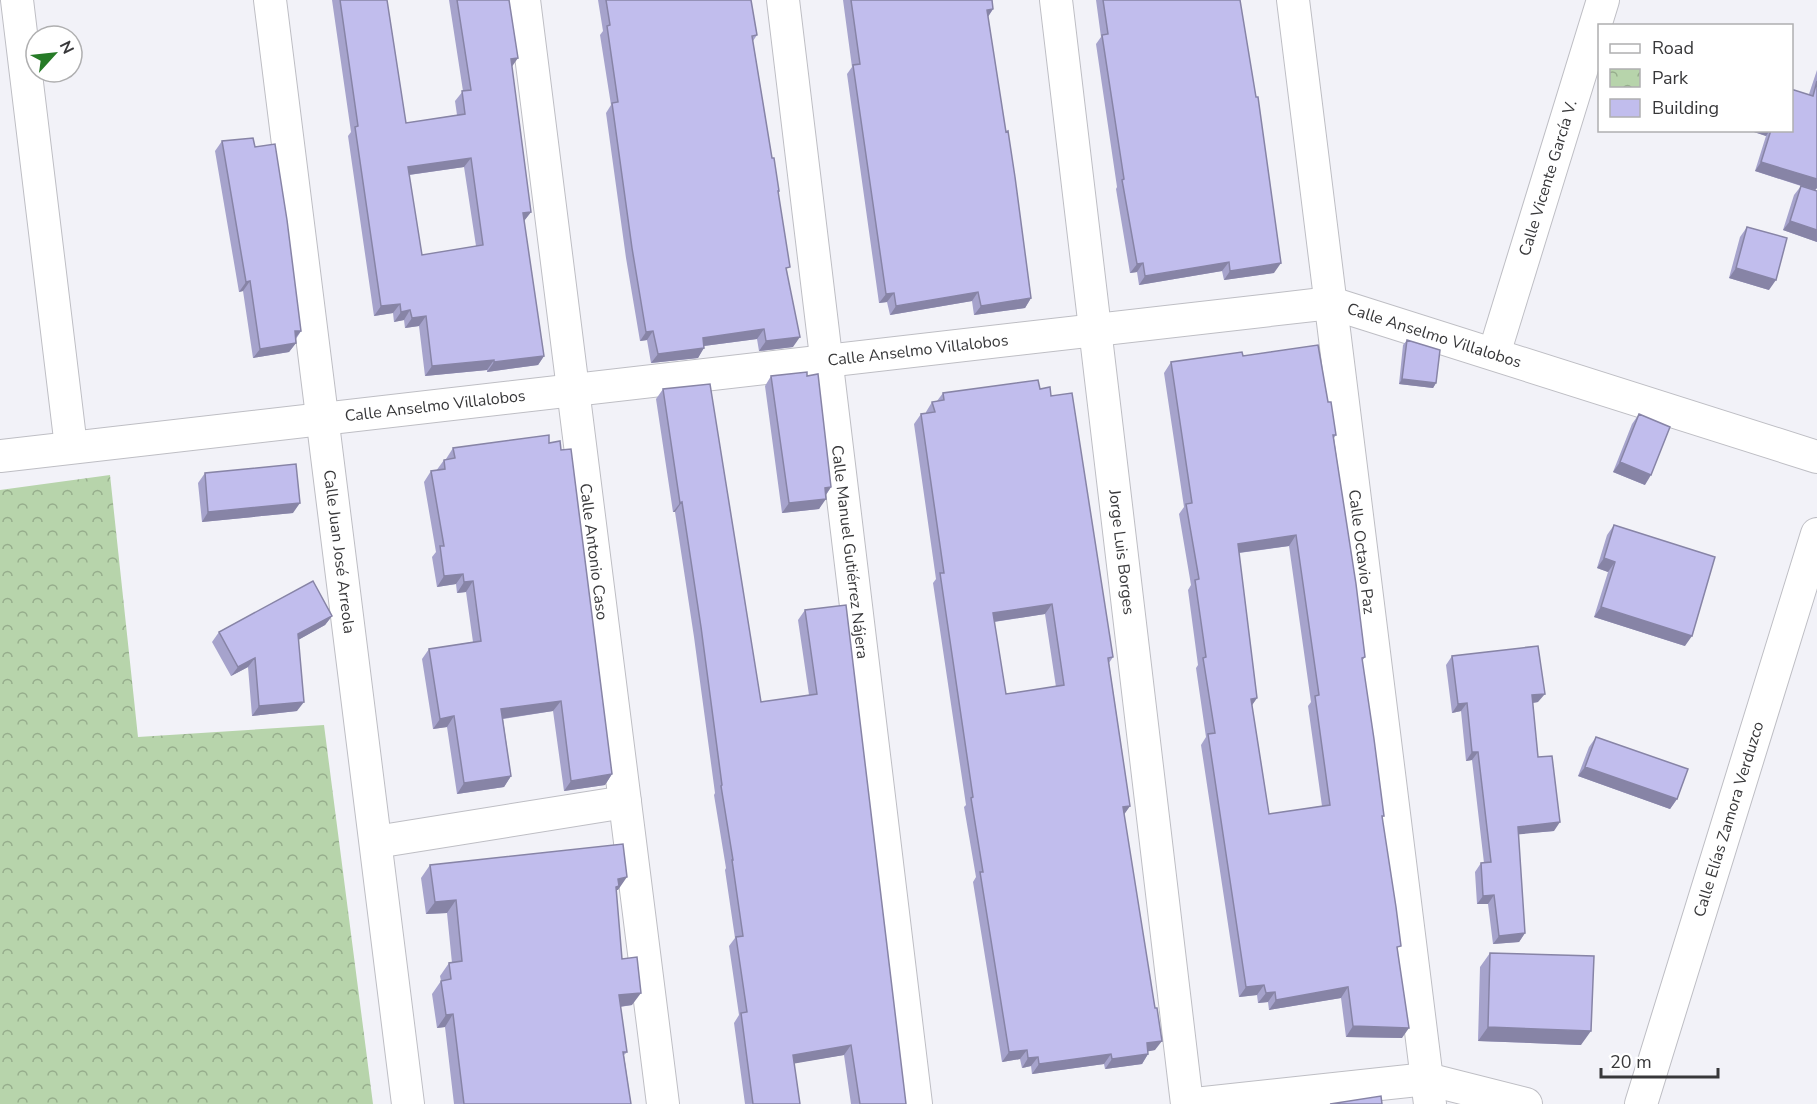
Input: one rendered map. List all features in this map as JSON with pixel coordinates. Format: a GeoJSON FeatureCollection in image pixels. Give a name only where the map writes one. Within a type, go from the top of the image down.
{"type":"FeatureCollection","features":[{"type":"Feature","properties":{"kind":"street"},"geometry":{"type":"LineString","coordinates":[[17,0],[71,447]]}},
{"type":"Feature","properties":{"kind":"street","name":"Calle Juan José Arreola"},"geometry":{"type":"LineString","coordinates":[[270,0],[408,1104]]}},
{"type":"Feature","properties":{"kind":"street","name":"Calle Antonio Caso"},"geometry":{"type":"LineString","coordinates":[[524,0],[663,1104]]}},
{"type":"Feature","properties":{"kind":"street","name":"Calle Manuel Gutiérrez Nájera"},"geometry":{"type":"LineString","coordinates":[[783,0],[916,1104]]}},
{"type":"Feature","properties":{"kind":"street","name":"Jorge Luis Borges"},"geometry":{"type":"LineString","coordinates":[[1056,0],[1187,1104]]}},
{"type":"Feature","properties":{"kind":"street","name":"Calle Octavio Paz"},"geometry":{"type":"LineString","coordinates":[[1293,0],[1428,1092]]}},
{"type":"Feature","properties":{"kind":"street","name":"Calle Vicente García V."},"geometry":{"type":"LineString","coordinates":[[1494,354],[1603,0]]}},
{"type":"Feature","properties":{"kind":"street","name":"Calle Anselmo Villalobos"},"geometry":{"type":"LineString","coordinates":[[0,456],[1331,303],[1817,457]]}},
{"type":"Feature","properties":{"kind":"street","name":"Calle Elías Zamora Verduzco"},"geometry":{"type":"LineString","coordinates":[[1641,1104],[1817,534]]}},
{"type":"Feature","properties":{"kind":"street"},"geometry":{"type":"LineString","coordinates":[[376,842],[625,802]]}},
{"type":"Feature","properties":{"kind":"street"},"geometry":{"type":"LineString","coordinates":[[1195,1104],[1428,1092],[1526,1104]]}},
{"type":"Feature","properties":{"kind":"green space"},"geometry":{"type":"Polygon","coordinates":[[[110,475],[138,737],[324,725],[373,1104],[0,1104],[0,490],[110,475]]]}},
{"type":"Feature","properties":{"kind":"building"},"geometry":{"type":"Polygon","coordinates":[[[340,0],[387,0],[406,123],[465,114],[462,91],[471,90],[457,0],[509,0],[518,58],[511,59],[531,212],[523,213],[544,356],[432,366],[426,316],[412,318],[410,310],[401,312],[400,304],[381,306],[355,127],[358,126],[340,0]],[[471,158],[408,167],[422,255],[483,245],[471,158]]]}},
{"type":"Feature","properties":{"kind":"building"},"geometry":{"type":"Polygon","coordinates":[[[606,0],[751,0],[757,35],[752,36],[779,191],[790,267],[786,268],[800,337],[766,341],[764,329],[703,338],[704,348],[658,354],[653,331],[646,332],[632,248],[612,103],[618,102],[607,26],[610,25],[606,0]]]}},
{"type":"Feature","properties":{"kind":"building"},"geometry":{"type":"Polygon","coordinates":[[[851,0],[992,0],[993,9],[987,10],[1006,132],[1008,131],[1031,298],[981,306],[978,292],[896,306],[894,293],[886,294],[853,65],[860,64],[851,0]]]}},
{"type":"Feature","properties":{"kind":"building"},"geometry":{"type":"Polygon","coordinates":[[[1103,0],[1240,0],[1256,97],[1258,97],[1281,263],[1230,271],[1229,262],[1145,276],[1143,263],[1137,264],[1122,180],[1124,179],[1102,35],[1108,34],[1103,0]]]}},
{"type":"Feature","properties":{"kind":"building"},"geometry":{"type":"Polygon","coordinates":[[[1817,81],[1817,179],[1761,162],[1770,132],[1793,132],[1793,90],[1813,96],[1817,81]]]}},
{"type":"Feature","properties":{"kind":"building"},"geometry":{"type":"Polygon","coordinates":[[[253,138],[255,147],[275,144],[301,331],[295,331],[296,343],[260,349],[250,281],[246,282],[222,141],[253,138]]]}},
{"type":"Feature","properties":{"kind":"building"},"geometry":{"type":"Polygon","coordinates":[[[1801,186],[1817,191],[1817,230],[1790,221],[1801,186]]]}},
{"type":"Feature","properties":{"kind":"building"},"geometry":{"type":"Polygon","coordinates":[[[1747,227],[1787,238],[1776,280],[1736,268],[1747,227]]]}},
{"type":"Feature","properties":{"kind":"building"},"geometry":{"type":"Polygon","coordinates":[[[1407,340],[1440,350],[1436,383],[1402,379],[1407,340]]]}},
{"type":"Feature","properties":{"kind":"building"},"geometry":{"type":"Polygon","coordinates":[[[1318,345],[1328,402],[1331,402],[1336,435],[1333,435],[1356,584],[1365,657],[1362,658],[1401,946],[1397,947],[1409,1028],[1353,1026],[1348,987],[1276,1000],[1275,992],[1266,993],[1264,985],[1246,987],[1208,734],[1215,733],[1203,658],[1206,657],[1195,580],[1199,579],[1186,504],[1192,503],[1171,362],[1242,352],[1243,356],[1318,345]],[[1296,535],[1238,544],[1257,698],[1251,699],[1269,814],[1330,805],[1315,696],[1319,695],[1296,535]]]}},
{"type":"Feature","properties":{"kind":"building"},"geometry":{"type":"Polygon","coordinates":[[[807,372],[807,376],[818,374],[831,487],[825,488],[826,499],[789,503],[771,376],[807,372]]]}},
{"type":"Feature","properties":{"kind":"building"},"geometry":{"type":"Polygon","coordinates":[[[1038,380],[1040,389],[1050,387],[1051,396],[1072,393],[1113,657],[1108,658],[1130,806],[1123,807],[1162,1041],[1147,1043],[1148,1054],[1112,1059],[1111,1054],[1039,1064],[1038,1057],[1028,1058],[1027,1050],[1009,1052],[980,872],[983,872],[940,573],[944,573],[921,414],[935,412],[932,402],[944,400],[943,393],[1038,380]],[[1052,604],[993,613],[1006,694],[1064,685],[1052,604]]]}},
{"type":"Feature","properties":{"kind":"building"},"geometry":{"type":"Polygon","coordinates":[[[710,384],[761,702],[817,694],[805,610],[846,605],[906,1104],[860,1104],[851,1045],[793,1055],[800,1104],[753,1104],[741,1013],[747,1012],[736,937],[743,936],[701,627],[663,389],[710,384]]]}},
{"type":"Feature","properties":{"kind":"building"},"geometry":{"type":"Polygon","coordinates":[[[1639,414],[1670,427],[1651,475],[1620,462],[1639,414]]]}},
{"type":"Feature","properties":{"kind":"building"},"geometry":{"type":"Polygon","coordinates":[[[549,435],[549,443],[560,441],[561,450],[571,449],[612,774],[571,781],[561,701],[501,709],[511,776],[464,783],[454,716],[440,719],[429,649],[481,641],[473,581],[464,582],[463,574],[444,576],[440,546],[444,546],[431,471],[445,469],[444,460],[455,458],[453,448],[549,435]]]}},
{"type":"Feature","properties":{"kind":"building"},"geometry":{"type":"Polygon","coordinates":[[[296,464],[300,503],[208,512],[205,473],[296,464]]]}},
{"type":"Feature","properties":{"kind":"building"},"geometry":{"type":"Polygon","coordinates":[[[1614,525],[1715,557],[1692,636],[1601,607],[1615,562],[1604,558],[1614,525]]]}},
{"type":"Feature","properties":{"kind":"building"},"geometry":{"type":"Polygon","coordinates":[[[313,581],[332,616],[298,634],[304,702],[259,706],[255,658],[238,667],[219,632],[313,581]]]}},
{"type":"Feature","properties":{"kind":"building"},"geometry":{"type":"Polygon","coordinates":[[[1538,646],[1545,694],[1532,695],[1538,757],[1552,756],[1560,822],[1518,827],[1525,933],[1499,936],[1494,895],[1483,896],[1481,863],[1491,862],[1478,752],[1472,752],[1467,703],[1458,704],[1452,656],[1538,646]]]}},
{"type":"Feature","properties":{"kind":"building"},"geometry":{"type":"Polygon","coordinates":[[[1596,737],[1688,769],[1677,799],[1585,767],[1596,737]]]}},
{"type":"Feature","properties":{"kind":"building"},"geometry":{"type":"Polygon","coordinates":[[[623,844],[627,877],[618,879],[619,886],[616,887],[622,959],[637,957],[641,993],[619,995],[627,1052],[623,1052],[631,1104],[464,1104],[453,1014],[446,1015],[441,981],[451,979],[449,963],[462,961],[456,900],[435,902],[430,865],[623,844]]]}},
{"type":"Feature","properties":{"kind":"building"},"geometry":{"type":"Polygon","coordinates":[[[1490,953],[1594,956],[1591,1031],[1488,1027],[1490,953]]]}},
{"type":"Feature","properties":{"kind":"building"},"geometry":{"type":"Polygon","coordinates":[[[1381,1096],[1382,1104],[1330,1104],[1381,1096]]]}}]}
